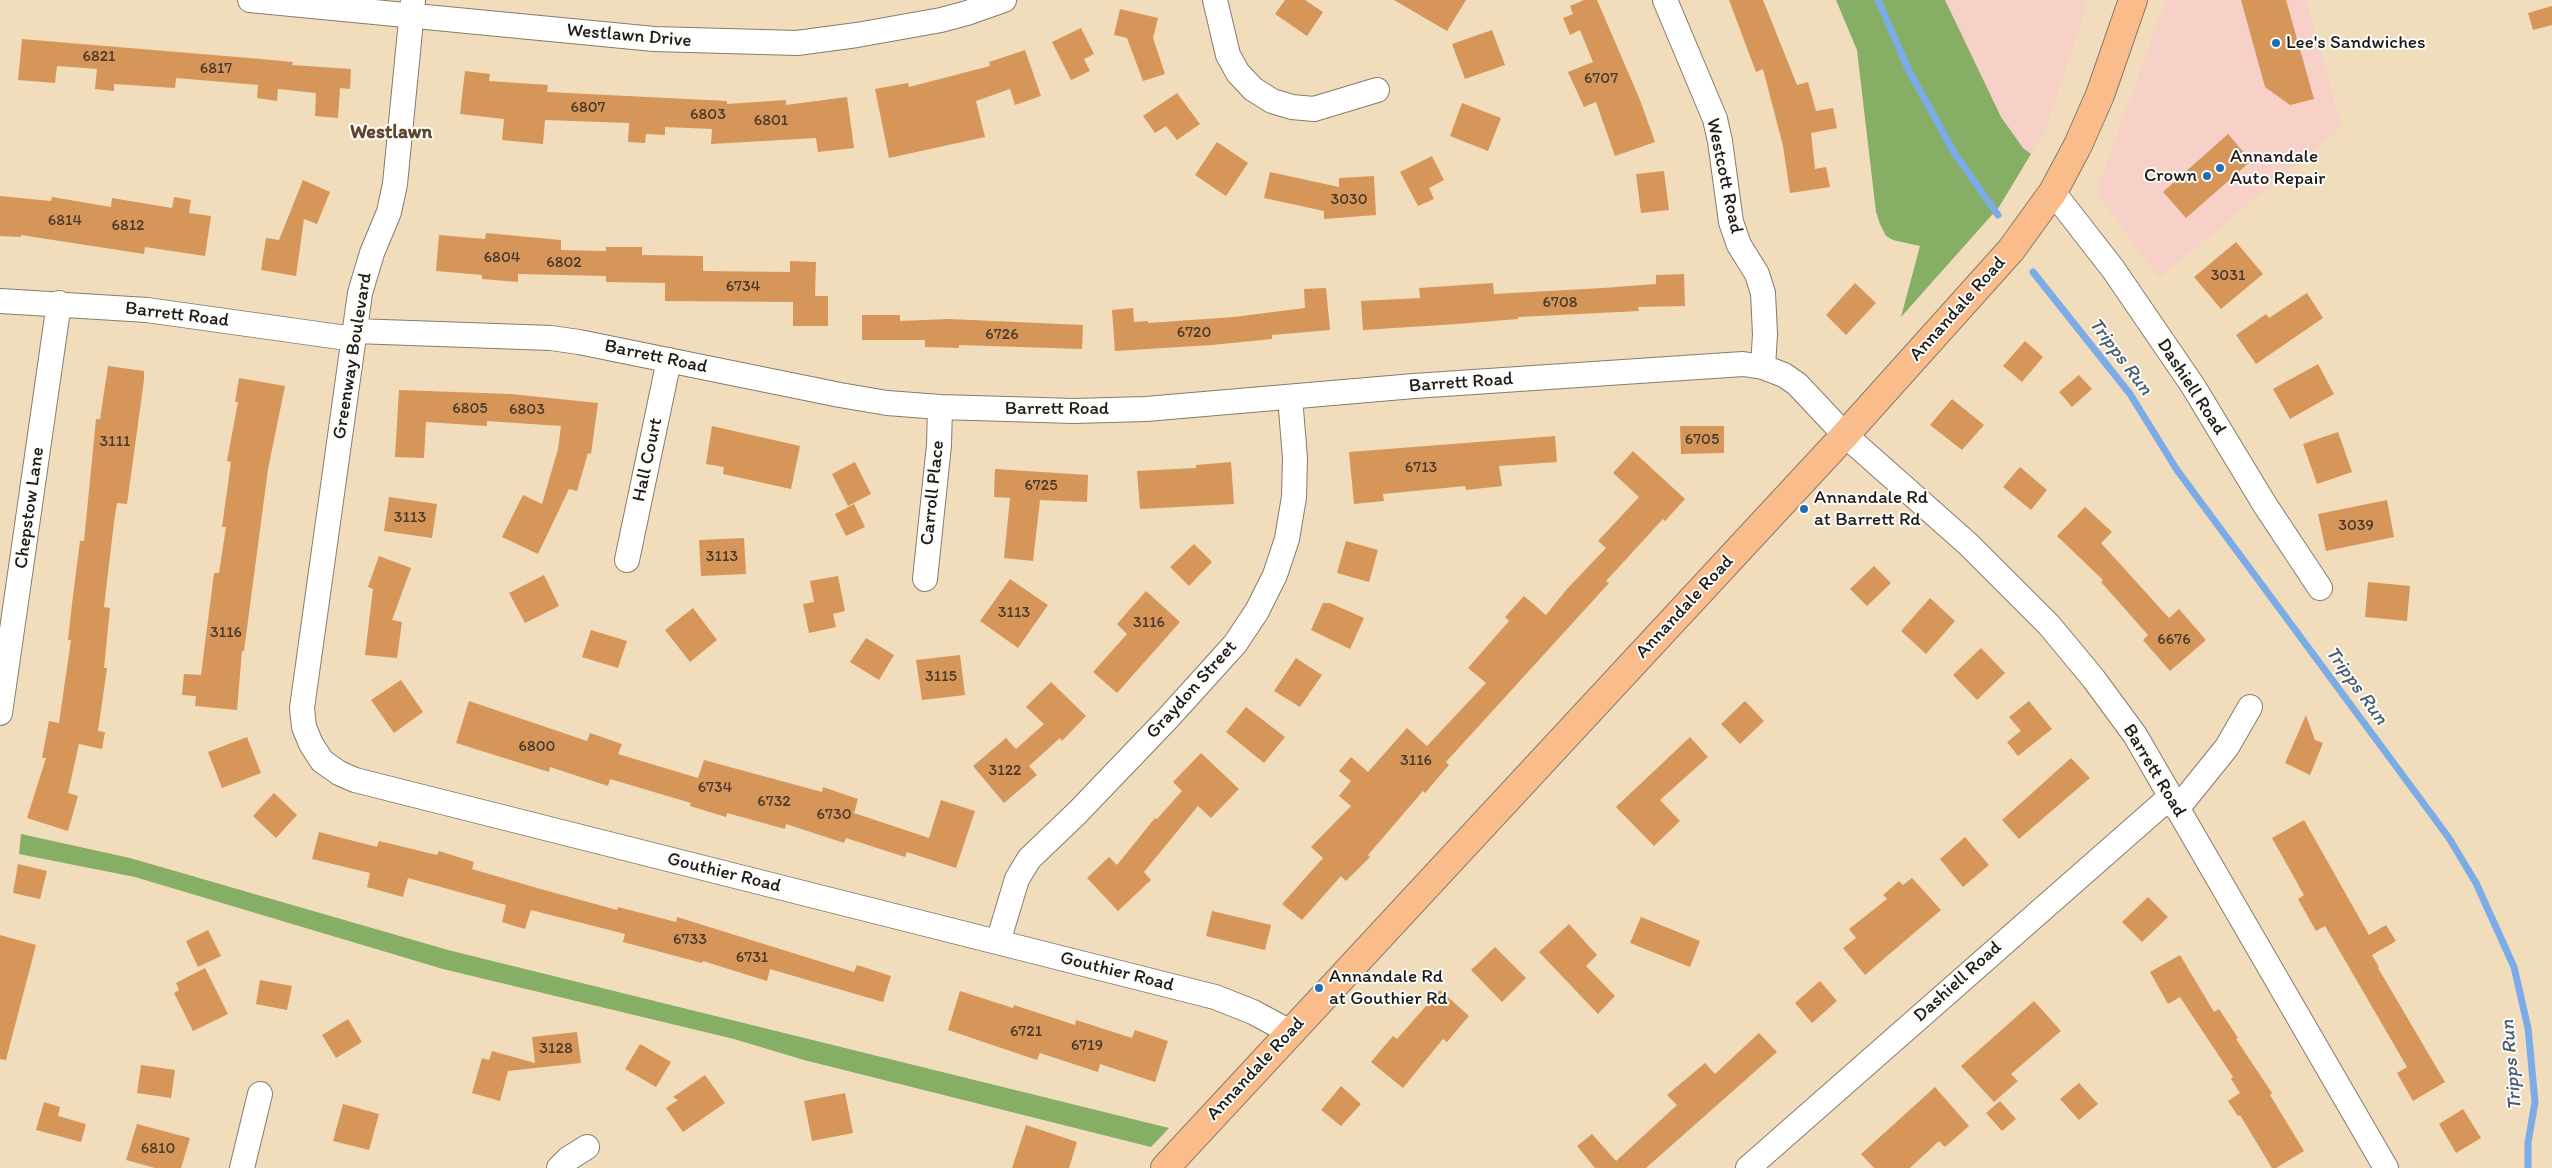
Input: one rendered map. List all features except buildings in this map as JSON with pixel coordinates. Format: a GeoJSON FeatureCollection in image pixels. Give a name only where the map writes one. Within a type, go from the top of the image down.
{"type":"FeatureCollection","features":[{"type":"Feature","properties":{"kind":"main road","name":"Annandale Road"},"geometry":{"type":"LineString","coordinates":[[1165,1168],[1845,435],[2011,250],[2053,192],[2078,145],[2093,112],[2133,0]]}},
{"type":"Feature","properties":{"kind":"street","name":"Westlawn Drive"},"geometry":{"type":"LineString","coordinates":[[250,0],[412,8],[654,39],[797,43],[857,35],[941,20],[1004,0]]}},
{"type":"Feature","properties":{"kind":"street"},"geometry":{"type":"LineString","coordinates":[[1215,0],[1228,55],[1238,73],[1253,89],[1272,101],[1292,107],[1314,109],[1377,90]]}},
{"type":"Feature","properties":{"kind":"street","name":"Westcott Road"},"geometry":{"type":"LineString","coordinates":[[1665,0],[1715,119],[1732,222],[1739,245],[1757,274],[1763,293],[1765,334],[1763,367]]}},
{"type":"Feature","properties":{"kind":"street","name":"Greenway Boulevard"},"geometry":{"type":"LineString","coordinates":[[318,597],[360,293],[372,253],[389,212],[395,184],[412,8]]}},
{"type":"Feature","properties":{"kind":"street","name":"Dashiell Road"},"geometry":{"type":"LineString","coordinates":[[2053,192],[2113,269],[2193,386],[2265,505],[2320,588]]}},
{"type":"Feature","properties":{"kind":"street","name":"Barrett Road"},"geometry":{"type":"LineString","coordinates":[[0,301],[59,303],[147,310],[354,335],[551,338],[840,395],[887,403],[940,407],[1146,409],[1414,386],[1743,364],[1763,367]]}},
{"type":"Feature","properties":{"kind":"street","name":"Chepstow Lane"},"geometry":{"type":"LineString","coordinates":[[0,713],[10,582],[59,303]]}},
{"type":"Feature","properties":{"kind":"street","name":"Hall Court"},"geometry":{"type":"LineString","coordinates":[[628,560],[669,360]]}},
{"type":"Feature","properties":{"kind":"street"},"geometry":{"type":"LineString","coordinates":[[1763,367],[1784,375],[1797,384],[1845,435]]}},
{"type":"Feature","properties":{"kind":"street","name":"Graydon Street"},"geometry":{"type":"LineString","coordinates":[[998,942],[1017,879],[1029,859],[1078,812],[1169,716],[1235,644],[1257,611],[1275,575],[1287,539],[1294,497],[1295,458],[1290,397]]}},
{"type":"Feature","properties":{"kind":"street","name":"Carroll Place"},"geometry":{"type":"LineString","coordinates":[[925,579],[939,445],[940,407]]}},
{"type":"Feature","properties":{"kind":"street","name":"Barrett Road"},"geometry":{"type":"LineString","coordinates":[[1845,435],[1968,544],[2049,625],[2093,678],[2135,735],[2173,804],[2386,1168]]}},
{"type":"Feature","properties":{"kind":"street","name":"Gouthier Road"},"geometry":{"type":"LineString","coordinates":[[318,597],[302,708],[304,727],[310,744],[322,761],[339,773],[355,780],[1215,997],[1254,1012],[1290,1032]]}},
{"type":"Feature","properties":{"kind":"street","name":"Dashiell Road"},"geometry":{"type":"LineString","coordinates":[[1748,1168],[2173,804],[2227,747],[2250,707]]}},
{"type":"Feature","properties":{"kind":"street"},"geometry":{"type":"LineString","coordinates":[[242,1168],[260,1094]]}},
{"type":"Feature","properties":{"kind":"street"},"geometry":{"type":"LineString","coordinates":[[560,1168],[568,1159],[587,1146]]}},
{"type":"Feature","properties":{"kind":"shaded area"},"geometry":{"type":"Polygon","coordinates":[[[1836,0],[2088,0],[2046,130],[1999,207],[1901,317],[1934,195],[1876,202],[1857,50],[1836,0]]]}},
{"type":"Feature","properties":{"kind":"shaded area"},"geometry":{"type":"Polygon","coordinates":[[[2166,0],[2306,0],[2342,127],[2159,278],[2096,192],[2166,0]]]}},
{"type":"Feature","properties":{"kind":"green space"},"geometry":{"type":"Polygon","coordinates":[[[1836,0],[1945,0],[2001,117],[2023,148],[2031,154],[1999,207],[1901,317],[1920,246],[1893,240],[1886,236],[1880,224],[1876,212],[1857,50],[1836,0]]]}},
{"type":"Feature","properties":{"kind":"green space"},"geometry":{"type":"Polygon","coordinates":[[[21,834],[130,858],[448,950],[1169,1128],[1151,1147],[804,1060],[734,1039],[443,969],[135,877],[19,854],[21,834]]]}},
{"type":"Feature","properties":{"kind":"waterway","name":"Tripps Run"},"geometry":{"type":"LineString","coordinates":[[1878,0],[1909,71],[1955,154],[1998,215]]}},
{"type":"Feature","properties":{"kind":"waterway","name":"Tripps Run"},"geometry":{"type":"LineString","coordinates":[[2033,272],[2130,394],[2177,470],[2449,838],[2476,883],[2514,967],[2528,1028],[2535,1102],[2528,1143],[2528,1168]]}},
{"type":"Feature","properties":{"kind":"place","name":"Lee's Sandwiches"},"geometry":{"type":"Point","coordinates":[2276,43]}},
{"type":"Feature","properties":{"kind":"place","name":"Annandale Auto Repair"},"geometry":{"type":"Point","coordinates":[2220,168]}},
{"type":"Feature","properties":{"kind":"place","name":"Crown"},"geometry":{"type":"Point","coordinates":[2207,176]}},
{"type":"Feature","properties":{"kind":"place","name":"Annandale Rd at Barrett Rd"},"geometry":{"type":"Point","coordinates":[1804,509]}},
{"type":"Feature","properties":{"kind":"place","name":"Annandale Rd at Gouthier Rd"},"geometry":{"type":"Point","coordinates":[1319,988]}},
{"type":"Feature","properties":{"kind":"district","name":"Westlawn"},"geometry":{"type":"Point","coordinates":[391,133]}}]}
